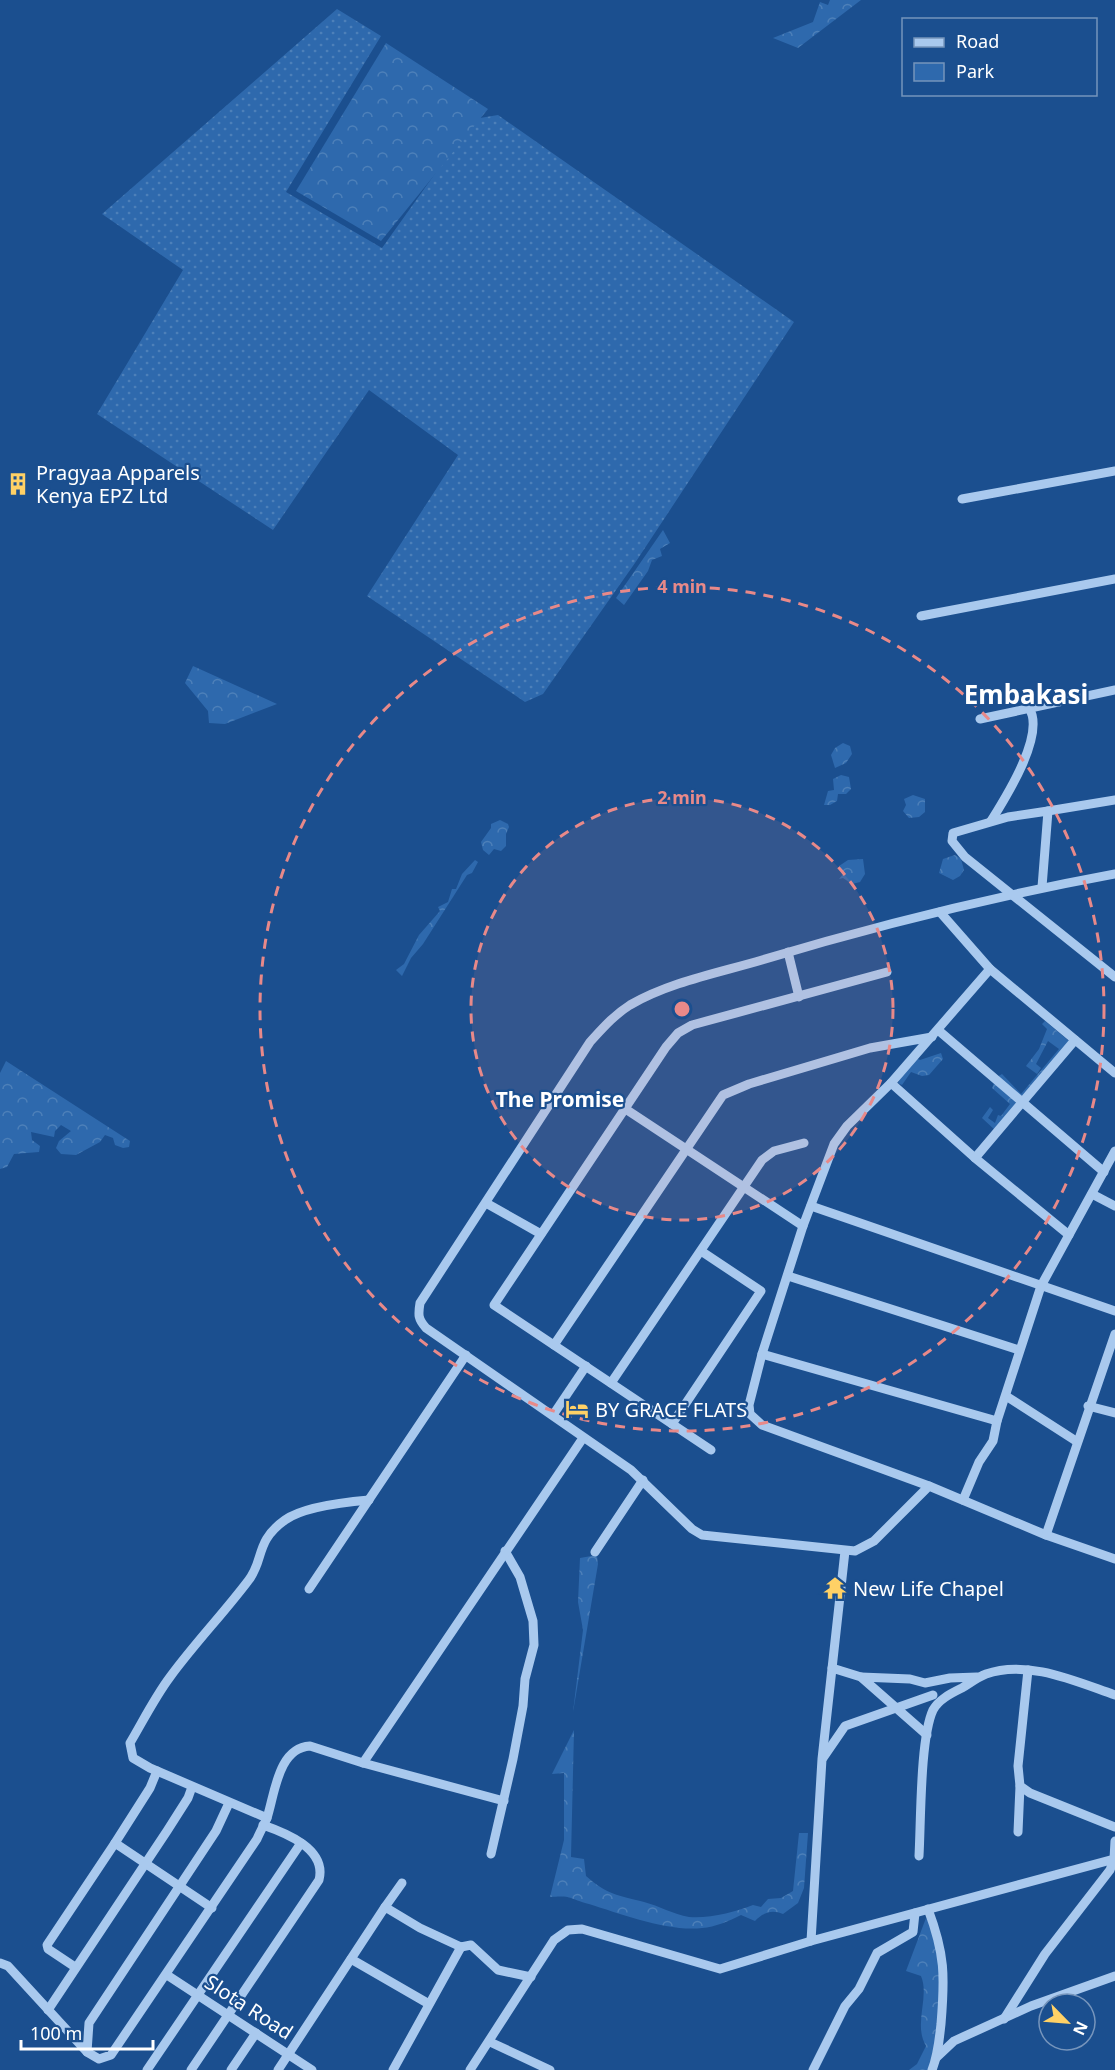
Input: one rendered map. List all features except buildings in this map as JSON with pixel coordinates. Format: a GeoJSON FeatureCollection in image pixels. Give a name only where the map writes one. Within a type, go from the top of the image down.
{"type":"FeatureCollection","features":[{"type":"Feature","properties":{"kind":"street"},"geometry":{"type":"LineString","coordinates":[[962,499],[1115,471]]}},
{"type":"Feature","properties":{"kind":"street"},"geometry":{"type":"LineString","coordinates":[[921,616],[1115,579]]}},
{"type":"Feature","properties":{"kind":"street"},"geometry":{"type":"LineString","coordinates":[[980,719],[1115,690]]}},
{"type":"Feature","properties":{"kind":"street"},"geometry":{"type":"LineString","coordinates":[[992,822],[1011,789],[1032,735],[1034,716],[1029,708]]}},
{"type":"Feature","properties":{"kind":"street"},"geometry":{"type":"LineString","coordinates":[[1115,800],[992,822],[953,833],[952,841],[965,857],[1115,977]]}},
{"type":"Feature","properties":{"kind":"street"},"geometry":{"type":"LineString","coordinates":[[1042,887],[1048,811]]}},
{"type":"Feature","properties":{"kind":"street"},"geometry":{"type":"LineString","coordinates":[[928,1486],[874,1541],[855,1551],[702,1535],[692,1530],[643,1480],[426,1328],[419,1320],[420,1304],[590,1042],[613,1017],[657,992],[788,952],[1012,894],[1115,874]]}},
{"type":"Feature","properties":{"kind":"street"},"geometry":{"type":"LineString","coordinates":[[940,912],[990,969],[1115,1073]]}},
{"type":"Feature","properties":{"kind":"street"},"geometry":{"type":"LineString","coordinates":[[788,952],[799,997]]}},
{"type":"Feature","properties":{"kind":"street"},"geometry":{"type":"LineString","coordinates":[[990,969],[891,1083],[847,1126],[834,1144],[803,1226],[762,1354],[749,1405],[754,1419],[762,1425],[928,1486],[1046,1535],[1115,1559]]}},
{"type":"Feature","properties":{"kind":"street"},"geometry":{"type":"LineString","coordinates":[[711,1450],[494,1305],[624,1108],[671,1040],[685,1028],[887,972]]}},
{"type":"Feature","properties":{"kind":"street"},"geometry":{"type":"LineString","coordinates":[[935,1033],[1104,1172]]}},
{"type":"Feature","properties":{"kind":"street"},"geometry":{"type":"LineString","coordinates":[[554,1345],[717,1101],[731,1090],[870,1048],[935,1033]]}},
{"type":"Feature","properties":{"kind":"street"},"geometry":{"type":"LineString","coordinates":[[975,1158],[1075,1040]]}},
{"type":"Feature","properties":{"kind":"street"},"geometry":{"type":"LineString","coordinates":[[891,1083],[975,1158],[1069,1235]]}},
{"type":"Feature","properties":{"kind":"street"},"geometry":{"type":"LineString","coordinates":[[624,1108],[803,1226]]}},
{"type":"Feature","properties":{"kind":"street"},"geometry":{"type":"LineString","coordinates":[[611,1383],[768,1154],[804,1143]]}},
{"type":"Feature","properties":{"kind":"street"},"geometry":{"type":"LineString","coordinates":[[963,1500],[979,1462],[993,1441],[1019,1350],[1041,1287],[1115,1151]]}},
{"type":"Feature","properties":{"kind":"street"},"geometry":{"type":"LineString","coordinates":[[1092,1194],[1115,1206]]}},
{"type":"Feature","properties":{"kind":"street"},"geometry":{"type":"LineString","coordinates":[[486,1203],[541,1234]]}},
{"type":"Feature","properties":{"kind":"street"},"geometry":{"type":"LineString","coordinates":[[811,1206],[1115,1311]]}},
{"type":"Feature","properties":{"kind":"street"},"geometry":{"type":"LineString","coordinates":[[672,1424],[761,1291],[701,1251]]}},
{"type":"Feature","properties":{"kind":"street"},"geometry":{"type":"LineString","coordinates":[[788,1276],[1019,1350]]}},
{"type":"Feature","properties":{"kind":"street"},"geometry":{"type":"LineString","coordinates":[[1046,1535],[1088,1406],[1115,1336]]}},
{"type":"Feature","properties":{"kind":"street"},"geometry":{"type":"LineString","coordinates":[[762,1354],[997,1421]]}},
{"type":"Feature","properties":{"kind":"street"},"geometry":{"type":"LineString","coordinates":[[309,1589],[466,1355]]}},
{"type":"Feature","properties":{"kind":"street"},"geometry":{"type":"LineString","coordinates":[[553,1415],[586,1366]]}},
{"type":"Feature","properties":{"kind":"street"},"geometry":{"type":"LineString","coordinates":[[1006,1396],[1076,1442]]}},
{"type":"Feature","properties":{"kind":"street"},"geometry":{"type":"LineString","coordinates":[[1088,1406],[1115,1413]]}},
{"type":"Feature","properties":{"kind":"street"},"geometry":{"type":"LineString","coordinates":[[363,1763],[583,1438]]}},
{"type":"Feature","properties":{"kind":"street"},"geometry":{"type":"LineString","coordinates":[[595,1552],[643,1480]]}},
{"type":"Feature","properties":{"kind":"street"},"geometry":{"type":"LineString","coordinates":[[190,2070],[319,1880],[321,1868],[316,1857],[289,1834],[132,1758],[130,1743],[169,1678],[217,1616],[250,1579],[261,1546],[271,1532],[286,1520],[300,1513],[369,1500]]}},
{"type":"Feature","properties":{"kind":"street"},"geometry":{"type":"LineString","coordinates":[[491,1854],[504,1801],[523,1706],[525,1679],[534,1645],[533,1621],[520,1577],[505,1551]]}},
{"type":"Feature","properties":{"kind":"street"},"geometry":{"type":"LineString","coordinates":[[811,1941],[822,1759],[845,1551]]}},
{"type":"Feature","properties":{"kind":"street"},"geometry":{"type":"LineString","coordinates":[[832,1668],[861,1677],[884,1676],[930,1682],[950,1678],[981,1677],[1011,1669],[1028,1670],[1068,1679],[1115,1695]]}},
{"type":"Feature","properties":{"kind":"street"},"geometry":{"type":"LineString","coordinates":[[1018,1832],[1020,1786],[1018,1766],[1028,1670]]}},
{"type":"Feature","properties":{"kind":"street"},"geometry":{"type":"LineString","coordinates":[[861,1677],[927,1735]]}},
{"type":"Feature","properties":{"kind":"street"},"geometry":{"type":"LineString","coordinates":[[935,1706],[981,1677]]}},
{"type":"Feature","properties":{"kind":"street"},"geometry":{"type":"LineString","coordinates":[[919,1856],[927,1735],[935,1706],[930,1682]]}},
{"type":"Feature","properties":{"kind":"street"},"geometry":{"type":"LineString","coordinates":[[822,1759],[845,1726],[933,1695]]}},
{"type":"Feature","properties":{"kind":"street"},"geometry":{"type":"LineString","coordinates":[[0,1963],[8,1966],[87,2052],[99,2059],[111,2055],[212,1908],[265,1821],[280,1773],[291,1755],[302,1747],[310,1746],[363,1763],[504,1801]]}},
{"type":"Feature","properties":{"kind":"street"},"geometry":{"type":"LineString","coordinates":[[75,1967],[48,1949],[46,1945],[150,1788],[156,1771]]}},
{"type":"Feature","properties":{"kind":"street"},"geometry":{"type":"LineString","coordinates":[[1020,1786],[1030,1793],[1115,1827]]}},
{"type":"Feature","properties":{"kind":"street"},"geometry":{"type":"LineString","coordinates":[[48,2010],[188,1798],[192,1787]]}},
{"type":"Feature","properties":{"kind":"street"},"geometry":{"type":"LineString","coordinates":[[87,2052],[89,2023],[216,1831],[229,1803]]}},
{"type":"Feature","properties":{"kind":"street"},"geometry":{"type":"LineString","coordinates":[[1004,2019],[1045,1954],[1103,1881],[1114,1859],[1115,1841]]}},
{"type":"Feature","properties":{"kind":"street"},"geometry":{"type":"LineString","coordinates":[[115,1843],[212,1908]]}},
{"type":"Feature","properties":{"kind":"street"},"geometry":{"type":"LineString","coordinates":[[147,2070],[301,1843]]}},
{"type":"Feature","properties":{"kind":"street"},"geometry":{"type":"LineString","coordinates":[[470,2070],[554,1940],[562,1932],[576,1928],[720,1969],[811,1941],[1114,1859]]}},
{"type":"Feature","properties":{"kind":"street"},"geometry":{"type":"LineString","coordinates":[[278,2070],[402,1883]]}},
{"type":"Feature","properties":{"kind":"street"},"geometry":{"type":"LineString","coordinates":[[385,1907],[420,1928],[461,1947],[471,1945],[498,1970],[531,1977]]}},
{"type":"Feature","properties":{"kind":"street"},"geometry":{"type":"LineString","coordinates":[[928,1909],[939,1939],[945,1967],[937,2057],[932,2070]]}},
{"type":"Feature","properties":{"kind":"street"},"geometry":{"type":"LineString","coordinates":[[813,2070],[845,2006],[859,1989],[877,1953],[913,1932],[915,1913]]}},
{"type":"Feature","properties":{"kind":"street"},"geometry":{"type":"LineString","coordinates":[[393,2070],[461,1947]]}},
{"type":"Feature","properties":{"kind":"street"},"geometry":{"type":"LineString","coordinates":[[351,1959],[429,2004]]}},
{"type":"Feature","properties":{"kind":"street","name":"Slota Road"},"geometry":{"type":"LineString","coordinates":[[167,1975],[312,2070]]}},
{"type":"Feature","properties":{"kind":"street"},"geometry":{"type":"LineString","coordinates":[[937,2057],[954,2041],[1115,1976]]}},
{"type":"Feature","properties":{"kind":"street"},"geometry":{"type":"LineString","coordinates":[[231,2070],[256,2033]]}},
{"type":"Feature","properties":{"kind":"street"},"geometry":{"type":"LineString","coordinates":[[490,2042],[550,2070]]}},
{"type":"Feature","properties":{"kind":"green space"},"geometry":{"type":"Polygon","coordinates":[[[830,0],[861,0],[798,48],[773,38],[813,22],[820,2],[828,5],[830,0]]]}},
{"type":"Feature","properties":{"kind":"green space"},"geometry":{"type":"Polygon","coordinates":[[[337,9],[381,36],[286,192],[382,248],[474,119],[498,115],[794,322],[635,563],[543,694],[525,702],[367,596],[458,455],[369,390],[273,530],[97,414],[183,270],[102,214],[337,9]]]}},
{"type":"Feature","properties":{"kind":"green space"},"geometry":{"type":"Polygon","coordinates":[[[386,43],[488,109],[381,241],[296,191],[386,43]]]}},
{"type":"Feature","properties":{"kind":"green space"},"geometry":{"type":"Polygon","coordinates":[[[663,530],[670,543],[660,549],[662,556],[652,560],[648,571],[624,605],[616,598],[663,530]]]}},
{"type":"Feature","properties":{"kind":"green space"},"geometry":{"type":"Polygon","coordinates":[[[193,666],[277,704],[225,724],[209,723],[208,711],[185,683],[193,666]]]}},
{"type":"Feature","properties":{"kind":"green space"},"geometry":{"type":"Polygon","coordinates":[[[843,743],[850,746],[852,754],[846,763],[835,768],[831,755],[835,748],[843,743]]]}},
{"type":"Feature","properties":{"kind":"green space"},"geometry":{"type":"Polygon","coordinates":[[[841,775],[849,777],[851,789],[846,794],[838,794],[837,801],[824,805],[828,791],[834,790],[833,779],[841,775]]]}},
{"type":"Feature","properties":{"kind":"green space"},"geometry":{"type":"Polygon","coordinates":[[[913,795],[925,799],[925,812],[919,817],[909,818],[903,811],[906,805],[904,799],[913,795]]]}},
{"type":"Feature","properties":{"kind":"green space"},"geometry":{"type":"Polygon","coordinates":[[[500,820],[509,827],[506,834],[506,846],[501,851],[494,849],[489,855],[483,850],[481,842],[491,828],[491,824],[500,820]]]}},
{"type":"Feature","properties":{"kind":"green space"},"geometry":{"type":"Polygon","coordinates":[[[955,855],[961,859],[964,870],[953,880],[939,873],[943,859],[955,855]]]}},
{"type":"Feature","properties":{"kind":"green space"},"geometry":{"type":"Polygon","coordinates":[[[863,859],[865,874],[860,882],[852,884],[843,878],[839,879],[844,873],[839,866],[848,860],[863,859]]]}},
{"type":"Feature","properties":{"kind":"green space"},"geometry":{"type":"Polygon","coordinates":[[[475,860],[478,862],[472,873],[467,875],[423,944],[411,958],[402,976],[396,970],[404,964],[419,935],[440,911],[438,907],[448,902],[452,889],[456,889],[462,874],[475,860]]]}},
{"type":"Feature","properties":{"kind":"green space"},"geometry":{"type":"Polygon","coordinates":[[[1045,1021],[1069,1041],[1021,1097],[997,1077],[1002,1074],[1021,1094],[1059,1049],[1048,1041],[1036,1064],[1041,1068],[1037,1074],[1026,1066],[1039,1049],[1047,1029],[1042,1024],[1045,1021]]]}},
{"type":"Feature","properties":{"kind":"green space"},"geometry":{"type":"Polygon","coordinates":[[[941,1053],[943,1059],[929,1075],[922,1076],[911,1072],[902,1085],[898,1083],[916,1058],[920,1060],[941,1053]]]}},
{"type":"Feature","properties":{"kind":"green space"},"geometry":{"type":"Polygon","coordinates":[[[6,1061],[130,1141],[129,1147],[123,1148],[115,1145],[113,1138],[105,1135],[100,1142],[76,1155],[61,1154],[56,1148],[59,1141],[71,1131],[61,1125],[55,1131],[54,1137],[31,1132],[32,1140],[40,1146],[39,1152],[14,1154],[7,1167],[0,1169],[0,1073],[6,1061]]]}},
{"type":"Feature","properties":{"kind":"green space"},"geometry":{"type":"Polygon","coordinates":[[[994,1083],[1017,1102],[995,1130],[982,1118],[990,1107],[993,1110],[988,1118],[995,1123],[998,1115],[1001,1116],[1010,1104],[992,1088],[994,1083]]]}},
{"type":"Feature","properties":{"kind":"green space"},"geometry":{"type":"Polygon","coordinates":[[[597,1555],[598,1564],[573,1712],[583,1630],[578,1602],[580,1558],[597,1555]]]}},
{"type":"Feature","properties":{"kind":"green space"},"geometry":{"type":"Polygon","coordinates":[[[574,1730],[571,1857],[584,1859],[586,1876],[593,1882],[613,1894],[689,1917],[722,1914],[753,1905],[761,1907],[768,1899],[781,1898],[793,1891],[799,1833],[808,1833],[804,1888],[798,1903],[783,1914],[768,1913],[755,1921],[741,1915],[712,1926],[689,1929],[660,1925],[567,1897],[550,1897],[564,1840],[564,1773],[552,1774],[574,1730]]]}},
{"type":"Feature","properties":{"kind":"green space"},"geometry":{"type":"Polygon","coordinates":[[[926,1918],[939,1939],[945,1967],[932,2070],[909,2070],[917,2064],[926,2046],[921,2029],[924,1993],[921,1976],[906,1971],[926,1918]]]}},
{"type":"Feature","properties":{"kind":"place","name":"Pragyaa Apparels Kenya EPZ Ltd"},"geometry":{"type":"Point","coordinates":[18,484]}},
{"type":"Feature","properties":{"kind":"place","name":"BY GRACE FLATS"},"geometry":{"type":"Point","coordinates":[577,1409]}},
{"type":"Feature","properties":{"kind":"place","name":"New Life Chapel"},"geometry":{"type":"Point","coordinates":[835,1588]}},
{"type":"Feature","properties":{"kind":"district","name":"Embakasi"},"geometry":{"type":"Point","coordinates":[1026,694]}},
{"type":"Feature","properties":{"kind":"district","name":"The Promise"},"geometry":{"type":"Point","coordinates":[560,1099]}}]}
